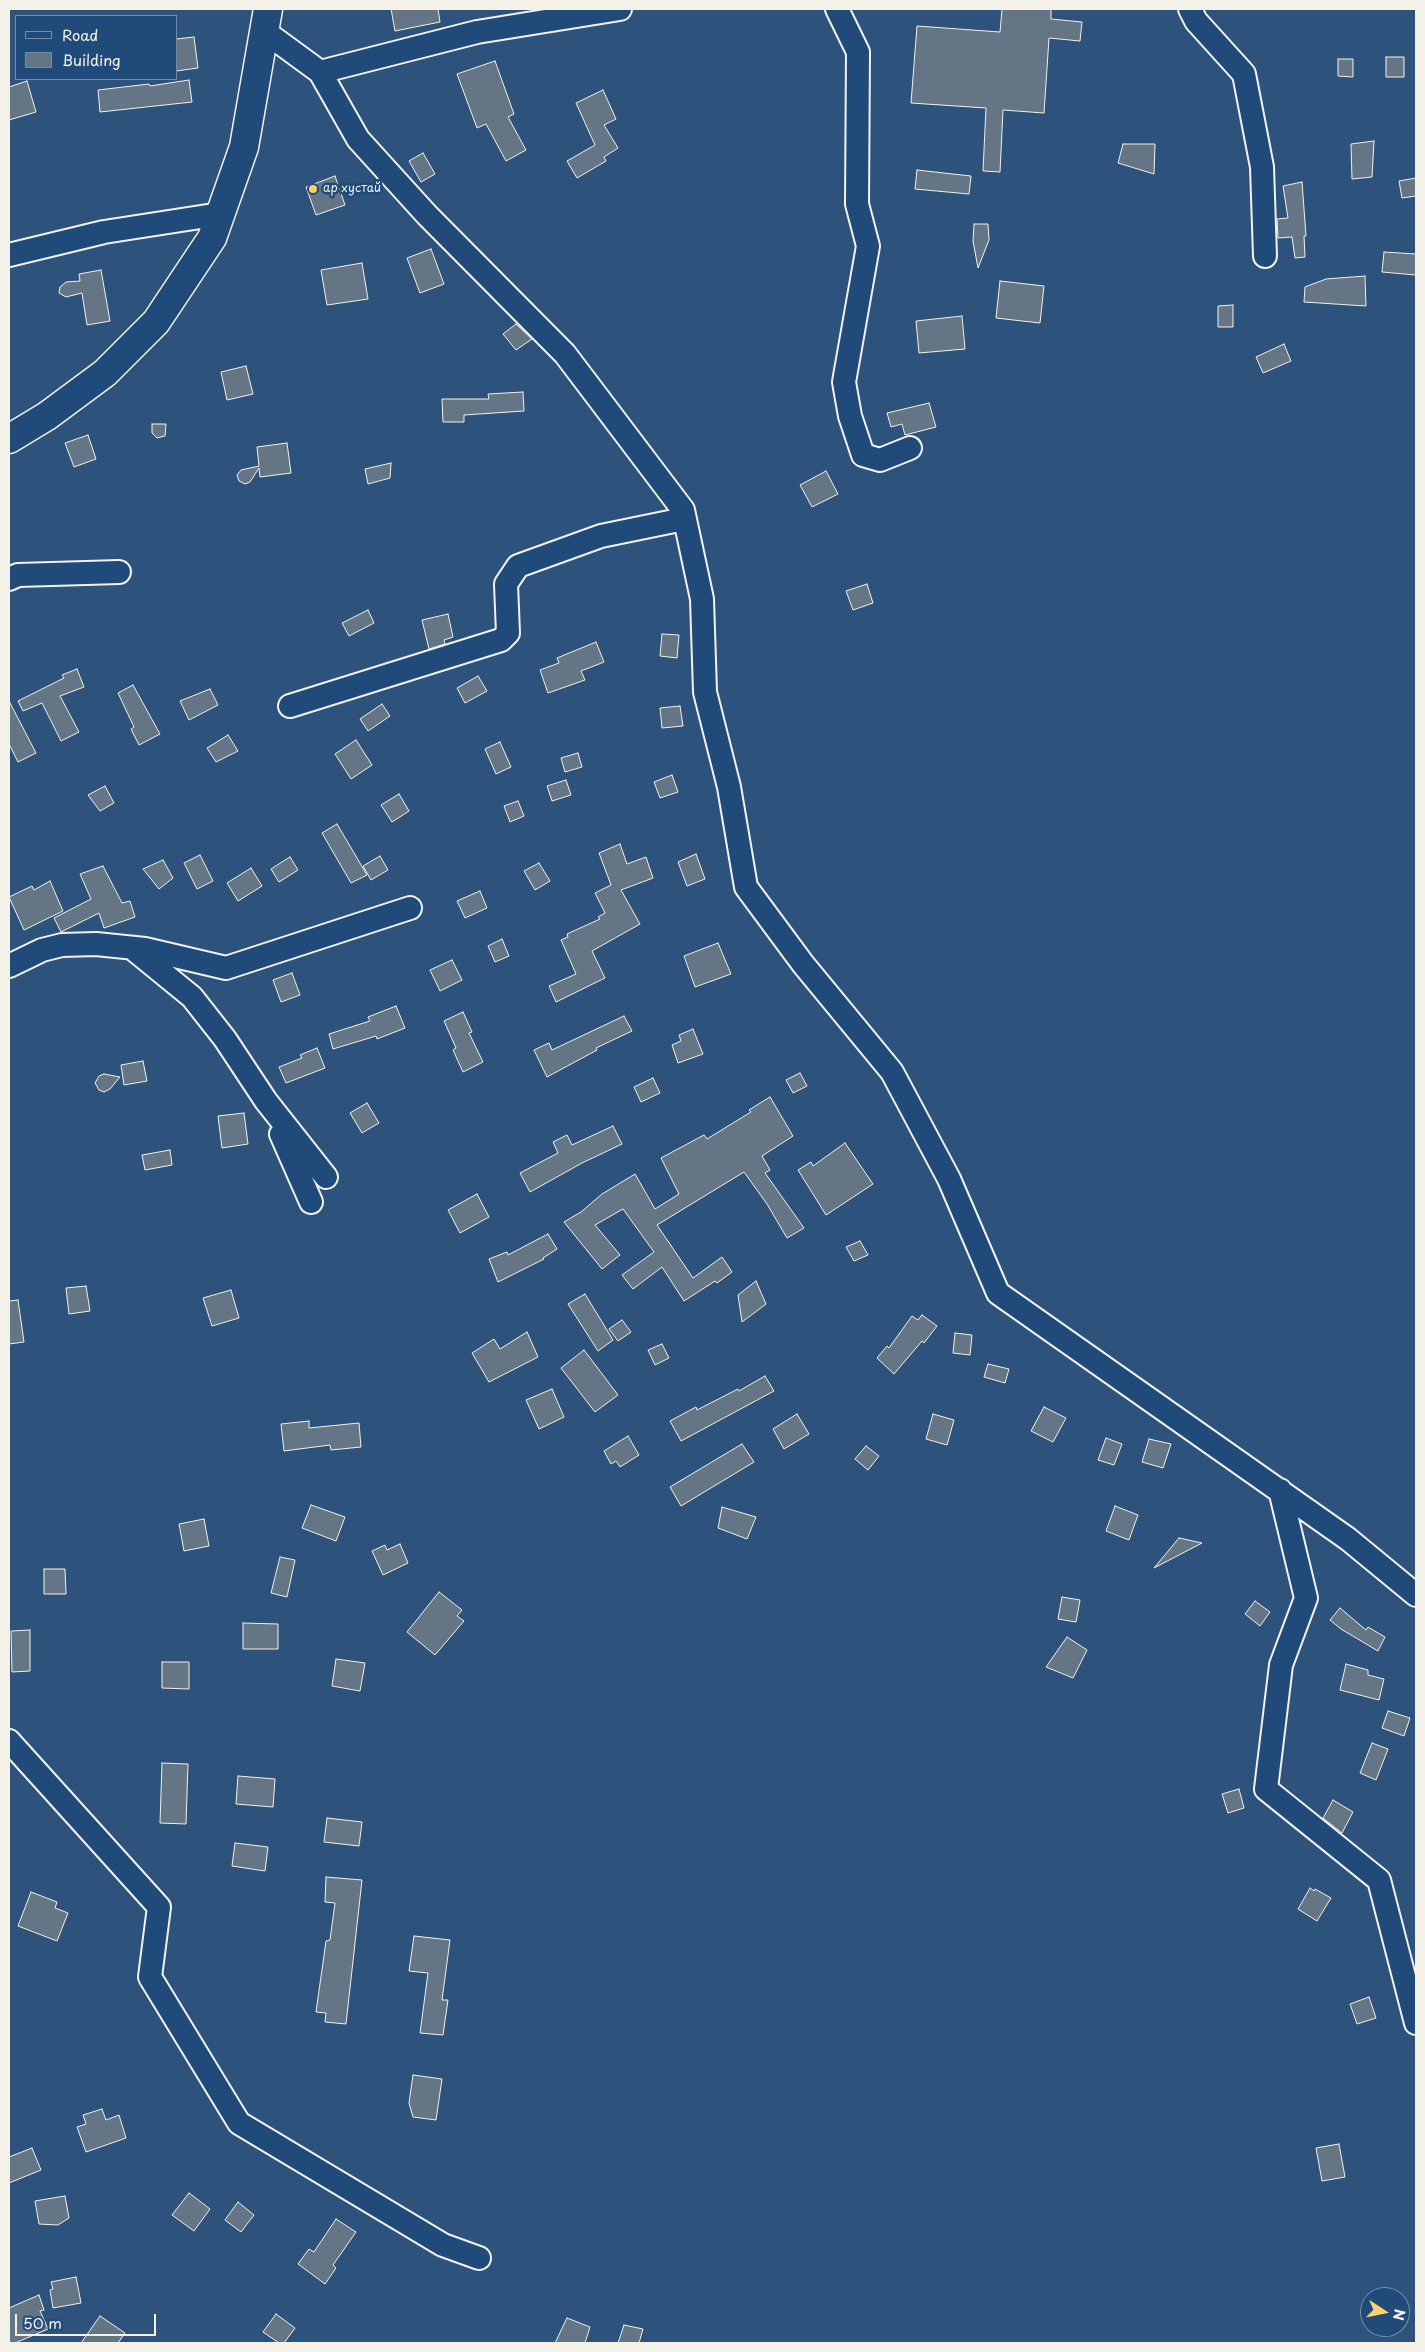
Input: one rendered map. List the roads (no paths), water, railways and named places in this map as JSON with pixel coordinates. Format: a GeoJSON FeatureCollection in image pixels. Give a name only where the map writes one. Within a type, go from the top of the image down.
{"type":"FeatureCollection","features":[{"type":"Feature","properties":{"kind":"main road"},"geometry":{"type":"LineString","coordinates":[[9,439],[47,416],[105,374],[156,322],[212,238],[244,147],[266,20]]}},
{"type":"Feature","properties":{"kind":"street"},"geometry":{"type":"LineString","coordinates":[[320,72],[477,32],[620,9]]}},
{"type":"Feature","properties":{"kind":"street"},"geometry":{"type":"LineString","coordinates":[[837,9],[858,52],[857,204],[868,246],[844,382],[850,416],[863,455],[880,460],[910,448]]}},
{"type":"Feature","properties":{"kind":"street"},"geometry":{"type":"LineString","coordinates":[[1190,9],[1196,21],[1244,74],[1262,167],[1265,256]]}},
{"type":"Feature","properties":{"kind":"street"},"geometry":{"type":"LineString","coordinates":[[266,20],[320,72],[358,139],[427,216],[565,354],[683,510],[702,599],[705,692],[728,787],[746,887],[803,964],[892,1072],[949,1180],[998,1293],[1280,1490],[1348,1540],[1416,1595]]}},
{"type":"Feature","properties":{"kind":"street"},"geometry":{"type":"LineString","coordinates":[[9,255],[104,232],[220,214]]}},
{"type":"Feature","properties":{"kind":"street"},"geometry":{"type":"LineString","coordinates":[[290,706],[501,640],[508,633],[506,584],[518,566],[601,536],[684,519]]}},
{"type":"Feature","properties":{"kind":"street"},"geometry":{"type":"LineString","coordinates":[[9,579],[18,575],[119,572]]}},
{"type":"Feature","properties":{"kind":"street"},"geometry":{"type":"LineString","coordinates":[[9,966],[42,950],[62,945],[96,944],[201,960],[226,968],[410,908]]}},
{"type":"Feature","properties":{"kind":"street"},"geometry":{"type":"LineString","coordinates":[[131,948],[192,997],[225,1039],[266,1101],[326,1177]]}},
{"type":"Feature","properties":{"kind":"street"},"geometry":{"type":"LineString","coordinates":[[266,1101],[311,1202]]}},
{"type":"Feature","properties":{"kind":"street"},"geometry":{"type":"LineString","coordinates":[[1280,1490],[1306,1598],[1281,1665],[1266,1789],[1379,1880],[1416,2023]]}},
{"type":"Feature","properties":{"kind":"street"},"geometry":{"type":"LineString","coordinates":[[9,1741],[159,1907],[150,1977],[239,2123],[443,2246],[478,2258]]}},
{"type":"Feature","properties":{"kind":"place","name":"ар хустай"},"geometry":{"type":"Point","coordinates":[313,189]}}]}
